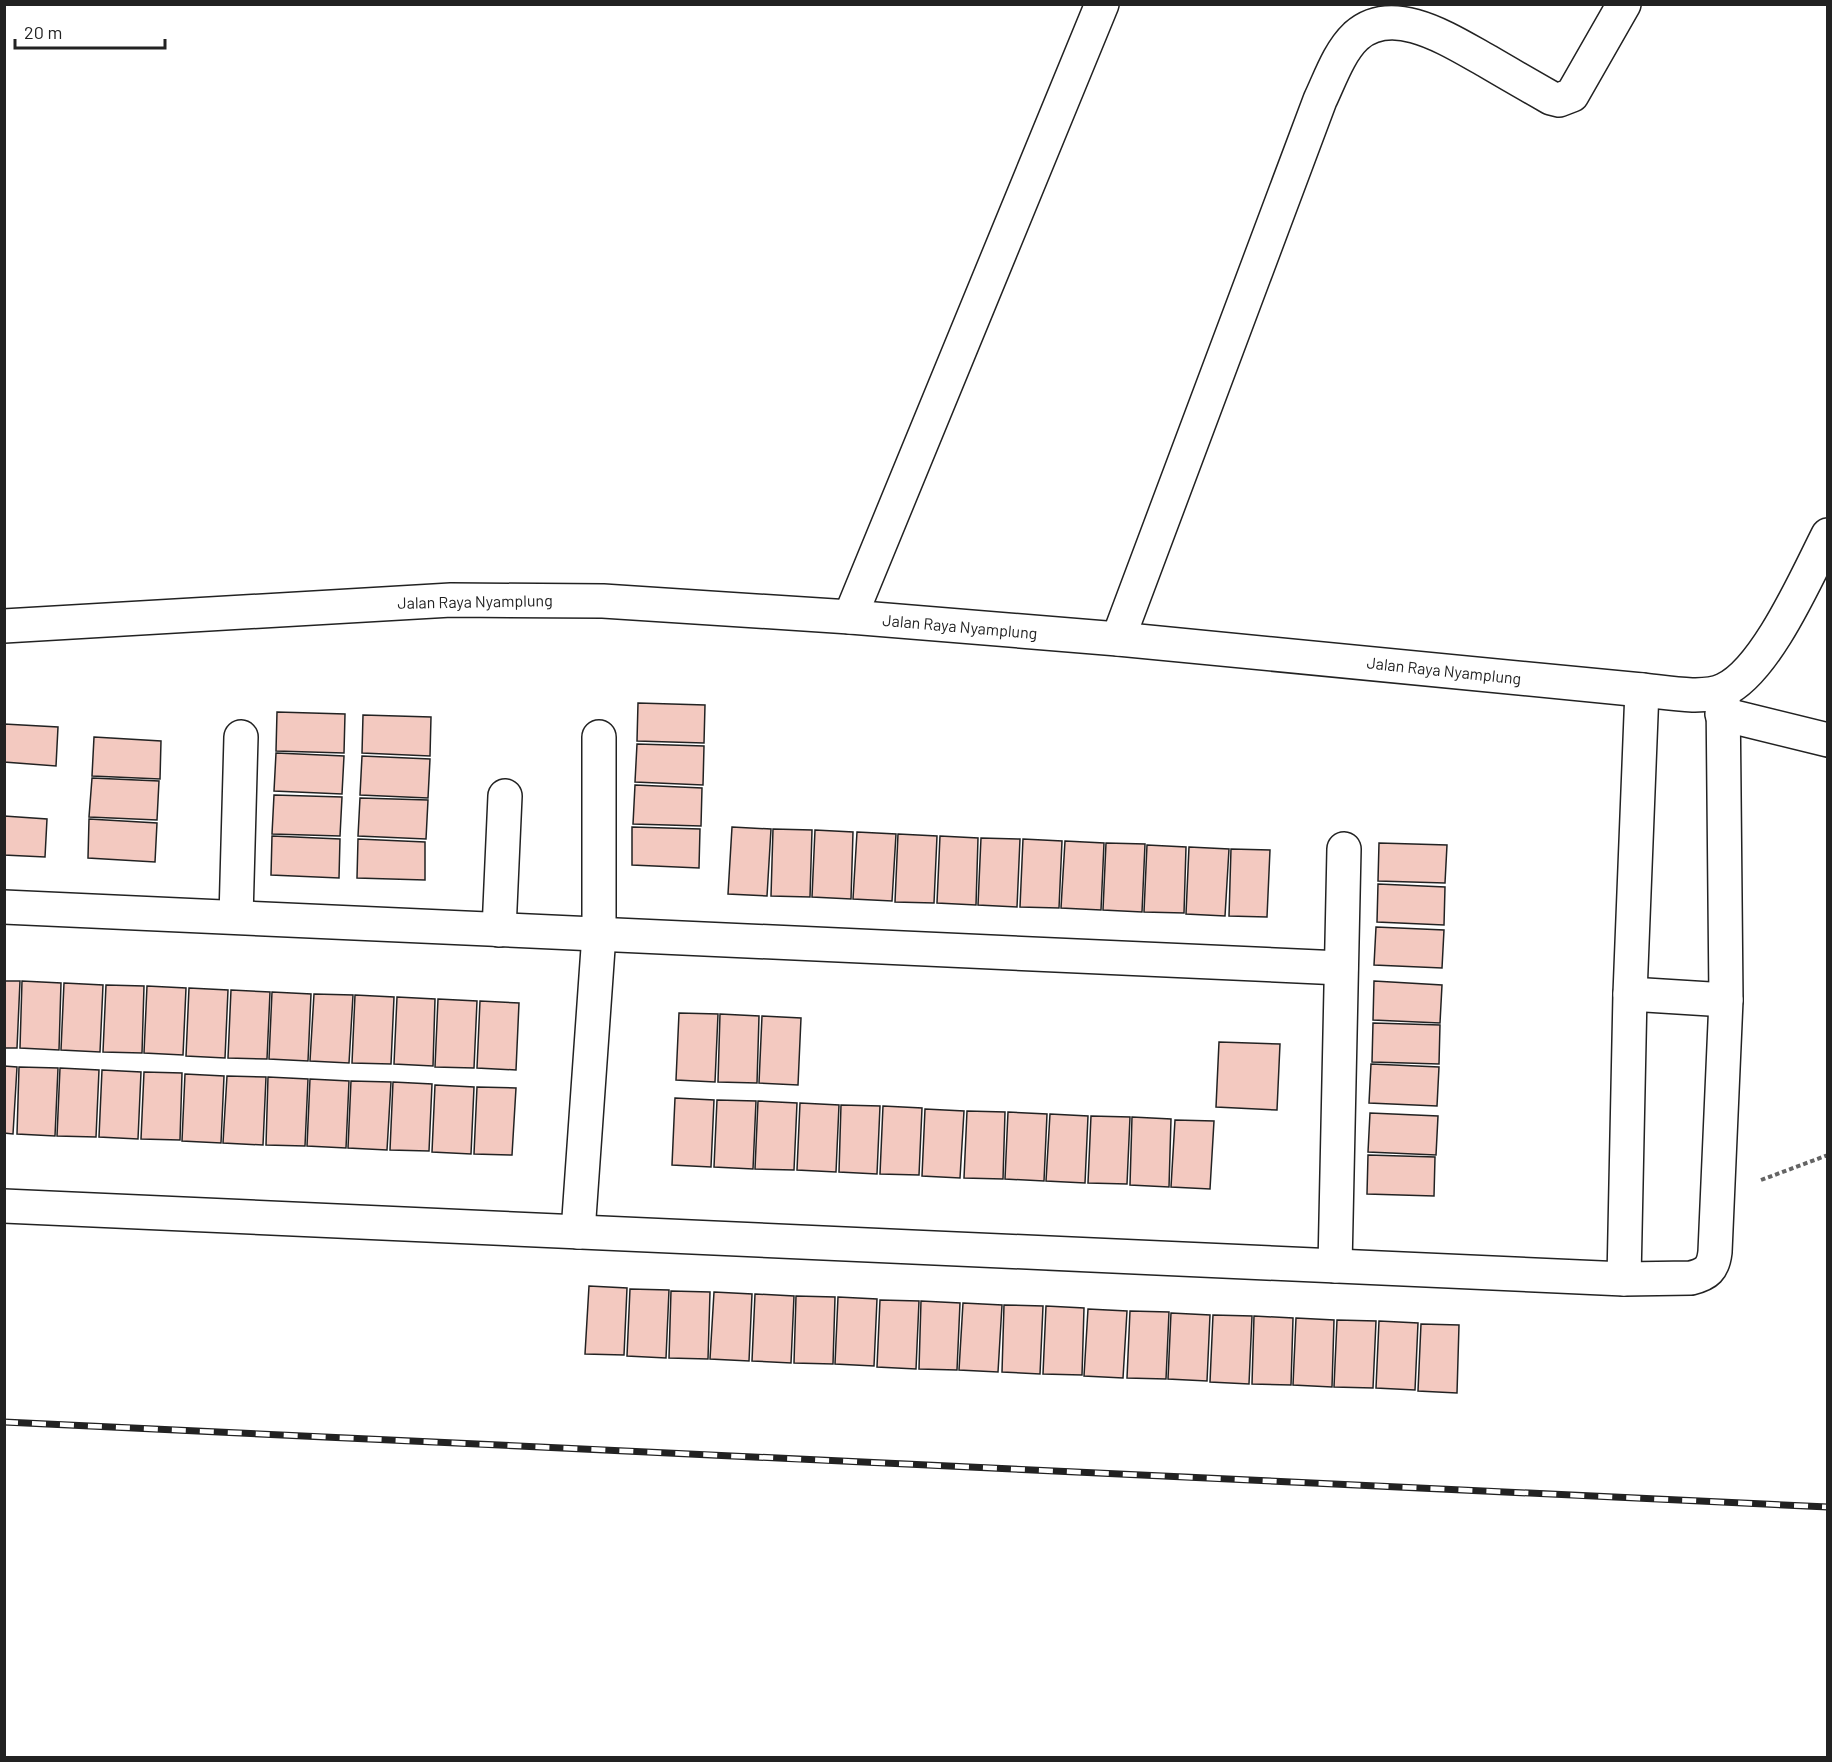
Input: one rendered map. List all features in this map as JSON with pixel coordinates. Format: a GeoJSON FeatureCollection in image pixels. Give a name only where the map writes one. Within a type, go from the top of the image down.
{"type":"FeatureCollection","features":[{"type":"Feature","properties":{"kind":"street"},"geometry":{"type":"LineString","coordinates":[[850,617],[1102,4]]}},
{"type":"Feature","properties":{"kind":"street"},"geometry":{"type":"LineString","coordinates":[[1118,639],[1320,100],[1344,52],[1355,37],[1366,29],[1381,24],[1399,23],[1421,27],[1446,38],[1551,98],[1559,99],[1572,94],[1624,4]]}},
{"type":"Feature","properties":{"kind":"street"},"geometry":{"type":"LineString","coordinates":[[4,1206],[1624,1279],[1691,1278],[1708,1272],[1714,1262],[1715,1252],[1726,1000],[1722,703],[1771,641],[1806,579],[1827,535]]}},
{"type":"Feature","properties":{"kind":"street","name":"Jalan Raya Nyamplung"},"geometry":{"type":"LineString","coordinates":[[4,627],[440,600],[603,600],[1118,639],[1703,694],[1722,703],[1827,740]]}},
{"type":"Feature","properties":{"kind":"street"},"geometry":{"type":"LineString","coordinates":[[1624,1279],[1630,994],[1642,690]]}},
{"type":"Feature","properties":{"kind":"street"},"geometry":{"type":"LineString","coordinates":[[236,917],[241,736]]}},
{"type":"Feature","properties":{"kind":"street"},"geometry":{"type":"LineString","coordinates":[[568,1232],[592,934],[599,737]]}},
{"type":"Feature","properties":{"kind":"street"},"geometry":{"type":"LineString","coordinates":[[505,796],[505,930]]}},
{"type":"Feature","properties":{"kind":"street"},"geometry":{"type":"LineString","coordinates":[[1335,1266],[1344,849]]}},
{"type":"Feature","properties":{"kind":"street"},"geometry":{"type":"LineString","coordinates":[[4,907],[1341,968]]}},
{"type":"Feature","properties":{"kind":"street"},"geometry":{"type":"LineString","coordinates":[[1630,994],[1726,1000]]}},
{"type":"Feature","properties":{"kind":"path"},"geometry":{"type":"LineString","coordinates":[[1717,1196],[1827,1155]]}},
{"type":"Feature","properties":{"kind":"building"},"geometry":{"type":"Polygon","coordinates":[[[638,703],[705,705],[704,743],[637,741],[638,703]]]}},
{"type":"Feature","properties":{"kind":"building"},"geometry":{"type":"Polygon","coordinates":[[[277,712],[345,714],[344,753],[276,751],[277,712]]]}},
{"type":"Feature","properties":{"kind":"building"},"geometry":{"type":"Polygon","coordinates":[[[363,715],[431,717],[430,756],[362,753],[363,715]]]}},
{"type":"Feature","properties":{"kind":"building"},"geometry":{"type":"Polygon","coordinates":[[[4,724],[58,727],[56,766],[4,762],[4,724]]]}},
{"type":"Feature","properties":{"kind":"building"},"geometry":{"type":"Polygon","coordinates":[[[94,737],[161,741],[160,779],[92,776],[94,737]]]}},
{"type":"Feature","properties":{"kind":"building"},"geometry":{"type":"Polygon","coordinates":[[[637,744],[704,746],[703,785],[635,782],[637,744]]]}},
{"type":"Feature","properties":{"kind":"building"},"geometry":{"type":"Polygon","coordinates":[[[276,753],[344,756],[342,794],[274,791],[276,753]]]}},
{"type":"Feature","properties":{"kind":"building"},"geometry":{"type":"Polygon","coordinates":[[[362,756],[430,759],[428,798],[360,795],[362,756]]]}},
{"type":"Feature","properties":{"kind":"building"},"geometry":{"type":"Polygon","coordinates":[[[92,778],[159,781],[157,820],[89,817],[92,778]]]}},
{"type":"Feature","properties":{"kind":"building"},"geometry":{"type":"Polygon","coordinates":[[[635,785],[702,788],[701,826],[633,824],[635,785]]]}},
{"type":"Feature","properties":{"kind":"building"},"geometry":{"type":"Polygon","coordinates":[[[274,795],[342,797],[340,836],[272,834],[274,795]]]}},
{"type":"Feature","properties":{"kind":"building"},"geometry":{"type":"Polygon","coordinates":[[[360,798],[428,800],[426,839],[358,836],[360,798]]]}},
{"type":"Feature","properties":{"kind":"building"},"geometry":{"type":"Polygon","coordinates":[[[4,816],[47,819],[45,857],[4,855],[4,816]]]}},
{"type":"Feature","properties":{"kind":"building"},"geometry":{"type":"Polygon","coordinates":[[[89,819],[157,823],[155,862],[88,858],[89,819]]]}},
{"type":"Feature","properties":{"kind":"building"},"geometry":{"type":"Polygon","coordinates":[[[632,827],[700,829],[699,868],[632,865],[632,827]]]}},
{"type":"Feature","properties":{"kind":"building"},"geometry":{"type":"Polygon","coordinates":[[[732,827],[771,829],[767,896],[728,894],[732,827]]]}},
{"type":"Feature","properties":{"kind":"building"},"geometry":{"type":"Polygon","coordinates":[[[773,829],[812,830],[810,897],[771,896],[773,829]]]}},
{"type":"Feature","properties":{"kind":"building"},"geometry":{"type":"Polygon","coordinates":[[[815,830],[853,832],[851,899],[812,897],[815,830]]]}},
{"type":"Feature","properties":{"kind":"building"},"geometry":{"type":"Polygon","coordinates":[[[857,832],[896,834],[892,901],[853,899],[857,832]]]}},
{"type":"Feature","properties":{"kind":"building"},"geometry":{"type":"Polygon","coordinates":[[[898,834],[937,836],[934,903],[895,902],[898,834]]]}},
{"type":"Feature","properties":{"kind":"building"},"geometry":{"type":"Polygon","coordinates":[[[272,836],[340,839],[339,878],[271,875],[272,836]]]}},
{"type":"Feature","properties":{"kind":"building"},"geometry":{"type":"Polygon","coordinates":[[[940,836],[978,838],[976,905],[937,903],[940,836]]]}},
{"type":"Feature","properties":{"kind":"building"},"geometry":{"type":"Polygon","coordinates":[[[981,838],[1020,839],[1017,907],[978,905],[981,838]]]}},
{"type":"Feature","properties":{"kind":"building"},"geometry":{"type":"Polygon","coordinates":[[[358,839],[425,842],[425,880],[357,878],[358,839]]]}},
{"type":"Feature","properties":{"kind":"building"},"geometry":{"type":"Polygon","coordinates":[[[1023,839],[1062,841],[1059,908],[1020,907],[1023,839]]]}},
{"type":"Feature","properties":{"kind":"building"},"geometry":{"type":"Polygon","coordinates":[[[1065,841],[1104,843],[1101,910],[1061,908],[1065,841]]]}},
{"type":"Feature","properties":{"kind":"building"},"geometry":{"type":"Polygon","coordinates":[[[1106,843],[1145,844],[1142,912],[1103,910],[1106,843]]]}},
{"type":"Feature","properties":{"kind":"building"},"geometry":{"type":"Polygon","coordinates":[[[1379,843],[1447,845],[1445,883],[1378,881],[1379,843]]]}},
{"type":"Feature","properties":{"kind":"building"},"geometry":{"type":"Polygon","coordinates":[[[1147,845],[1186,847],[1184,913],[1144,912],[1147,845]]]}},
{"type":"Feature","properties":{"kind":"building"},"geometry":{"type":"Polygon","coordinates":[[[1189,847],[1229,849],[1225,916],[1186,914],[1189,847]]]}},
{"type":"Feature","properties":{"kind":"building"},"geometry":{"type":"Polygon","coordinates":[[[1231,849],[1270,850],[1267,917],[1229,916],[1231,849]]]}},
{"type":"Feature","properties":{"kind":"building"},"geometry":{"type":"Polygon","coordinates":[[[1378,884],[1445,887],[1444,925],[1377,922],[1378,884]]]}},
{"type":"Feature","properties":{"kind":"building"},"geometry":{"type":"Polygon","coordinates":[[[1376,927],[1444,930],[1442,968],[1374,965],[1376,927]]]}},
{"type":"Feature","properties":{"kind":"building"},"geometry":{"type":"Polygon","coordinates":[[[4,981],[20,981],[17,1048],[4,1048],[4,981]]]}},
{"type":"Feature","properties":{"kind":"building"},"geometry":{"type":"Polygon","coordinates":[[[22,981],[61,983],[59,1050],[20,1048],[22,981]]]}},
{"type":"Feature","properties":{"kind":"building"},"geometry":{"type":"Polygon","coordinates":[[[1374,981],[1442,985],[1440,1023],[1373,1020],[1374,981]]]}},
{"type":"Feature","properties":{"kind":"building"},"geometry":{"type":"Polygon","coordinates":[[[64,983],[103,985],[100,1052],[61,1050],[64,983]]]}},
{"type":"Feature","properties":{"kind":"building"},"geometry":{"type":"Polygon","coordinates":[[[106,985],[144,986],[142,1053],[103,1052],[106,985]]]}},
{"type":"Feature","properties":{"kind":"building"},"geometry":{"type":"Polygon","coordinates":[[[147,986],[186,988],[183,1055],[144,1053],[147,986]]]}},
{"type":"Feature","properties":{"kind":"building"},"geometry":{"type":"Polygon","coordinates":[[[189,988],[228,990],[225,1058],[186,1056],[189,988]]]}},
{"type":"Feature","properties":{"kind":"building"},"geometry":{"type":"Polygon","coordinates":[[[231,990],[270,992],[267,1059],[228,1058],[231,990]]]}},
{"type":"Feature","properties":{"kind":"building"},"geometry":{"type":"Polygon","coordinates":[[[272,992],[311,994],[308,1061],[269,1059],[272,992]]]}},
{"type":"Feature","properties":{"kind":"building"},"geometry":{"type":"Polygon","coordinates":[[[314,994],[353,995],[349,1063],[310,1061],[314,994]]]}},
{"type":"Feature","properties":{"kind":"building"},"geometry":{"type":"Polygon","coordinates":[[[355,995],[394,997],[391,1064],[352,1063],[355,995]]]}},
{"type":"Feature","properties":{"kind":"building"},"geometry":{"type":"Polygon","coordinates":[[[397,997],[435,999],[433,1066],[394,1064],[397,997]]]}},
{"type":"Feature","properties":{"kind":"building"},"geometry":{"type":"Polygon","coordinates":[[[438,999],[477,1001],[474,1068],[435,1067],[438,999]]]}},
{"type":"Feature","properties":{"kind":"building"},"geometry":{"type":"Polygon","coordinates":[[[480,1001],[519,1003],[516,1070],[477,1068],[480,1001]]]}},
{"type":"Feature","properties":{"kind":"building"},"geometry":{"type":"Polygon","coordinates":[[[679,1013],[718,1014],[715,1082],[676,1080],[679,1013]]]}},
{"type":"Feature","properties":{"kind":"building"},"geometry":{"type":"Polygon","coordinates":[[[720,1014],[759,1016],[757,1083],[718,1082],[720,1014]]]}},
{"type":"Feature","properties":{"kind":"building"},"geometry":{"type":"Polygon","coordinates":[[[762,1016],[801,1018],[798,1085],[759,1083],[762,1016]]]}},
{"type":"Feature","properties":{"kind":"building"},"geometry":{"type":"Polygon","coordinates":[[[1373,1023],[1440,1025],[1439,1064],[1372,1062],[1373,1023]]]}},
{"type":"Feature","properties":{"kind":"building"},"geometry":{"type":"Polygon","coordinates":[[[1219,1042],[1280,1044],[1277,1110],[1216,1107],[1219,1042]]]}},
{"type":"Feature","properties":{"kind":"building"},"geometry":{"type":"Polygon","coordinates":[[[1371,1064],[1439,1067],[1437,1106],[1369,1103],[1371,1064]]]}},
{"type":"Feature","properties":{"kind":"building"},"geometry":{"type":"Polygon","coordinates":[[[4,1066],[17,1067],[13,1134],[4,1133],[4,1066]]]}},
{"type":"Feature","properties":{"kind":"building"},"geometry":{"type":"Polygon","coordinates":[[[19,1067],[58,1068],[55,1136],[17,1134],[19,1067]]]}},
{"type":"Feature","properties":{"kind":"building"},"geometry":{"type":"Polygon","coordinates":[[[60,1068],[99,1070],[96,1137],[57,1136],[60,1068]]]}},
{"type":"Feature","properties":{"kind":"building"},"geometry":{"type":"Polygon","coordinates":[[[102,1070],[141,1072],[138,1139],[99,1137],[102,1070]]]}},
{"type":"Feature","properties":{"kind":"building"},"geometry":{"type":"Polygon","coordinates":[[[144,1072],[182,1073],[180,1140],[141,1139],[144,1072]]]}},
{"type":"Feature","properties":{"kind":"building"},"geometry":{"type":"Polygon","coordinates":[[[185,1074],[224,1076],[221,1143],[182,1141],[185,1074]]]}},
{"type":"Feature","properties":{"kind":"building"},"geometry":{"type":"Polygon","coordinates":[[[227,1076],[266,1077],[263,1145],[223,1143],[227,1076]]]}},
{"type":"Feature","properties":{"kind":"building"},"geometry":{"type":"Polygon","coordinates":[[[268,1077],[308,1079],[305,1146],[266,1145],[268,1077]]]}},
{"type":"Feature","properties":{"kind":"building"},"geometry":{"type":"Polygon","coordinates":[[[310,1079],[349,1081],[346,1148],[307,1146],[310,1079]]]}},
{"type":"Feature","properties":{"kind":"building"},"geometry":{"type":"Polygon","coordinates":[[[351,1081],[391,1082],[387,1150],[348,1148],[351,1081]]]}},
{"type":"Feature","properties":{"kind":"building"},"geometry":{"type":"Polygon","coordinates":[[[393,1082],[432,1084],[429,1151],[390,1150],[393,1082]]]}},
{"type":"Feature","properties":{"kind":"building"},"geometry":{"type":"Polygon","coordinates":[[[435,1085],[474,1087],[471,1154],[432,1152],[435,1085]]]}},
{"type":"Feature","properties":{"kind":"building"},"geometry":{"type":"Polygon","coordinates":[[[477,1087],[516,1088],[512,1155],[474,1154],[477,1087]]]}},
{"type":"Feature","properties":{"kind":"building"},"geometry":{"type":"Polygon","coordinates":[[[675,1098],[714,1100],[711,1167],[672,1165],[675,1098]]]}},
{"type":"Feature","properties":{"kind":"building"},"geometry":{"type":"Polygon","coordinates":[[[717,1100],[756,1101],[753,1169],[714,1167],[717,1100]]]}},
{"type":"Feature","properties":{"kind":"building"},"geometry":{"type":"Polygon","coordinates":[[[758,1101],[797,1103],[794,1170],[755,1169],[758,1101]]]}},
{"type":"Feature","properties":{"kind":"building"},"geometry":{"type":"Polygon","coordinates":[[[800,1103],[839,1105],[836,1172],[797,1170],[800,1103]]]}},
{"type":"Feature","properties":{"kind":"building"},"geometry":{"type":"Polygon","coordinates":[[[841,1105],[880,1106],[877,1174],[839,1172],[841,1105]]]}},
{"type":"Feature","properties":{"kind":"building"},"geometry":{"type":"Polygon","coordinates":[[[883,1106],[922,1108],[919,1175],[880,1174],[883,1106]]]}},
{"type":"Feature","properties":{"kind":"building"},"geometry":{"type":"Polygon","coordinates":[[[925,1109],[964,1111],[960,1178],[922,1176],[925,1109]]]}},
{"type":"Feature","properties":{"kind":"building"},"geometry":{"type":"Polygon","coordinates":[[[967,1111],[1005,1112],[1003,1179],[964,1178],[967,1111]]]}},
{"type":"Feature","properties":{"kind":"building"},"geometry":{"type":"Polygon","coordinates":[[[1008,1112],[1047,1114],[1044,1181],[1005,1179],[1008,1112]]]}},
{"type":"Feature","properties":{"kind":"building"},"geometry":{"type":"Polygon","coordinates":[[[1370,1113],[1438,1116],[1436,1155],[1368,1152],[1370,1113]]]}},
{"type":"Feature","properties":{"kind":"building"},"geometry":{"type":"Polygon","coordinates":[[[1050,1114],[1088,1116],[1085,1183],[1046,1181],[1050,1114]]]}},
{"type":"Feature","properties":{"kind":"building"},"geometry":{"type":"Polygon","coordinates":[[[1091,1116],[1130,1117],[1127,1184],[1088,1183],[1091,1116]]]}},
{"type":"Feature","properties":{"kind":"building"},"geometry":{"type":"Polygon","coordinates":[[[1132,1117],[1171,1119],[1169,1187],[1130,1185],[1132,1117]]]}},
{"type":"Feature","properties":{"kind":"building"},"geometry":{"type":"Polygon","coordinates":[[[1175,1120],[1214,1121],[1210,1189],[1171,1187],[1175,1120]]]}},
{"type":"Feature","properties":{"kind":"building"},"geometry":{"type":"Polygon","coordinates":[[[1368,1155],[1435,1157],[1434,1196],[1367,1194],[1368,1155]]]}},
{"type":"Feature","properties":{"kind":"building"},"geometry":{"type":"Polygon","coordinates":[[[589,1286],[627,1288],[624,1355],[585,1354],[589,1286]]]}},
{"type":"Feature","properties":{"kind":"building"},"geometry":{"type":"Polygon","coordinates":[[[630,1289],[669,1290],[666,1358],[627,1356],[630,1289]]]}},
{"type":"Feature","properties":{"kind":"building"},"geometry":{"type":"Polygon","coordinates":[[[671,1291],[710,1292],[708,1359],[669,1358],[671,1291]]]}},
{"type":"Feature","properties":{"kind":"building"},"geometry":{"type":"Polygon","coordinates":[[[714,1292],[752,1294],[749,1361],[710,1359],[714,1292]]]}},
{"type":"Feature","properties":{"kind":"building"},"geometry":{"type":"Polygon","coordinates":[[[755,1294],[794,1296],[791,1363],[752,1361],[755,1294]]]}},
{"type":"Feature","properties":{"kind":"building"},"geometry":{"type":"Polygon","coordinates":[[[796,1296],[835,1297],[833,1364],[794,1363],[796,1296]]]}},
{"type":"Feature","properties":{"kind":"building"},"geometry":{"type":"Polygon","coordinates":[[[838,1297],[877,1299],[874,1366],[835,1364],[838,1297]]]}},
{"type":"Feature","properties":{"kind":"building"},"geometry":{"type":"Polygon","coordinates":[[[880,1300],[919,1301],[916,1369],[877,1367],[880,1300]]]}},
{"type":"Feature","properties":{"kind":"building"},"geometry":{"type":"Polygon","coordinates":[[[921,1301],[960,1303],[957,1370],[919,1369],[921,1301]]]}},
{"type":"Feature","properties":{"kind":"building"},"geometry":{"type":"Polygon","coordinates":[[[963,1303],[1002,1305],[998,1372],[959,1370],[963,1303]]]}},
{"type":"Feature","properties":{"kind":"building"},"geometry":{"type":"Polygon","coordinates":[[[1004,1305],[1043,1306],[1040,1374],[1002,1372],[1004,1305]]]}},
{"type":"Feature","properties":{"kind":"building"},"geometry":{"type":"Polygon","coordinates":[[[1046,1306],[1084,1308],[1082,1375],[1043,1374],[1046,1306]]]}},
{"type":"Feature","properties":{"kind":"building"},"geometry":{"type":"Polygon","coordinates":[[[1088,1309],[1127,1311],[1123,1378],[1084,1376],[1088,1309]]]}},
{"type":"Feature","properties":{"kind":"building"},"geometry":{"type":"Polygon","coordinates":[[[1130,1311],[1169,1312],[1166,1379],[1127,1378],[1130,1311]]]}},
{"type":"Feature","properties":{"kind":"building"},"geometry":{"type":"Polygon","coordinates":[[[1171,1313],[1210,1315],[1207,1381],[1168,1379],[1171,1313]]]}},
{"type":"Feature","properties":{"kind":"building"},"geometry":{"type":"Polygon","coordinates":[[[1213,1315],[1252,1316],[1249,1384],[1210,1382],[1213,1315]]]}},
{"type":"Feature","properties":{"kind":"building"},"geometry":{"type":"Polygon","coordinates":[[[1254,1316],[1293,1318],[1291,1385],[1252,1384],[1254,1316]]]}},
{"type":"Feature","properties":{"kind":"building"},"geometry":{"type":"Polygon","coordinates":[[[1296,1318],[1334,1320],[1332,1387],[1293,1385],[1296,1318]]]}},
{"type":"Feature","properties":{"kind":"building"},"geometry":{"type":"Polygon","coordinates":[[[1337,1320],[1376,1321],[1373,1388],[1334,1387],[1337,1320]]]}},
{"type":"Feature","properties":{"kind":"building"},"geometry":{"type":"Polygon","coordinates":[[[1379,1321],[1418,1323],[1415,1390],[1376,1388],[1379,1321]]]}},
{"type":"Feature","properties":{"kind":"building"},"geometry":{"type":"Polygon","coordinates":[[[1421,1324],[1459,1325],[1457,1393],[1418,1391],[1421,1324]]]}},
{"type":"Feature","properties":{"kind":"railway"},"geometry":{"type":"LineString","coordinates":[[4,1422],[1828,1507]]}}]}
